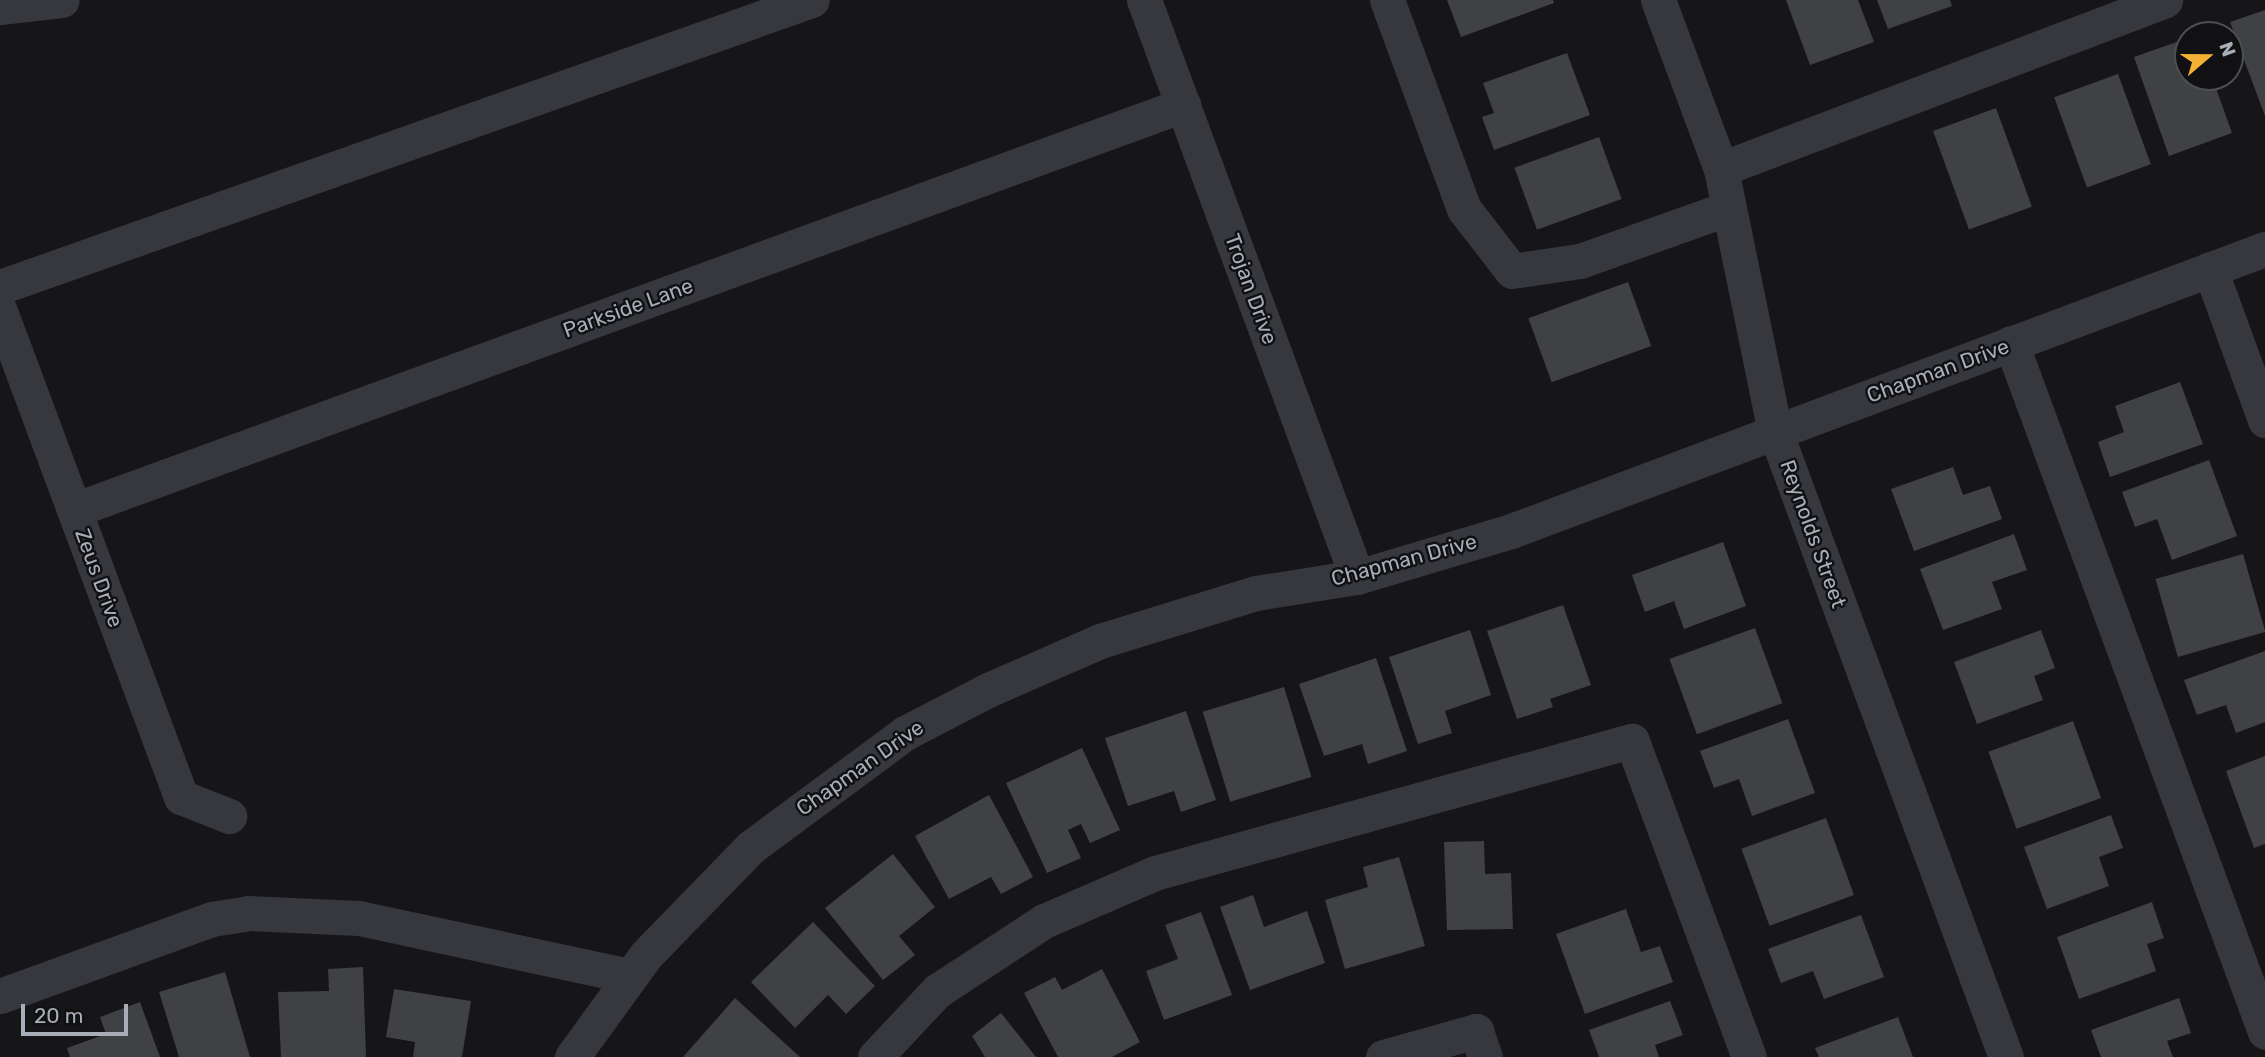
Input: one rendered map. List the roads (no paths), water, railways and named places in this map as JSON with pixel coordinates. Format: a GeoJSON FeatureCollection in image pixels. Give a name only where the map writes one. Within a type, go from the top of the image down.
{"type":"FeatureCollection","features":[{"type":"Feature","properties":{"kind":"street"},"geometry":{"type":"LineString","coordinates":[[0,7],[62,0]]}},
{"type":"Feature","properties":{"kind":"street"},"geometry":{"type":"LineString","coordinates":[[0,287],[812,0]]}},
{"type":"Feature","properties":{"kind":"street","name":"Trojan Drive"},"geometry":{"type":"LineString","coordinates":[[1144,0],[1357,577]]}},
{"type":"Feature","properties":{"kind":"street"},"geometry":{"type":"LineString","coordinates":[[1387,0],[1464,209],[1512,271],[1580,261],[1729,208]]}},
{"type":"Feature","properties":{"kind":"street","name":"Reynolds Street"},"geometry":{"type":"LineString","coordinates":[[1658,0],[1721,169],[1775,431],[2006,1057]]}},
{"type":"Feature","properties":{"kind":"street"},"geometry":{"type":"LineString","coordinates":[[1721,169],[2165,0]]}},
{"type":"Feature","properties":{"kind":"street","name":"Parkside Lane"},"geometry":{"type":"LineString","coordinates":[[74,510],[1183,105]]}},
{"type":"Feature","properties":{"kind":"street","name":"Chapman Drive"},"geometry":{"type":"LineString","coordinates":[[572,1057],[629,976],[751,847],[905,733],[1100,641],[1256,593],[1357,577],[1511,531],[2265,249]]}},
{"type":"Feature","properties":{"kind":"street"},"geometry":{"type":"LineString","coordinates":[[2210,269],[2265,420]]}},
{"type":"Feature","properties":{"kind":"street","name":"Zeus Drive"},"geometry":{"type":"LineString","coordinates":[[0,311],[181,797],[229,816]]}},
{"type":"Feature","properties":{"kind":"street"},"geometry":{"type":"LineString","coordinates":[[2011,344],[2265,1032]]}},
{"type":"Feature","properties":{"kind":"street"},"geometry":{"type":"LineString","coordinates":[[875,1057],[937,991],[1022,935],[1155,873],[1632,741],[1749,1057]]}},
{"type":"Feature","properties":{"kind":"street"},"geometry":{"type":"LineString","coordinates":[[1,992],[212,919],[248,913],[359,918],[629,976]]}},
{"type":"Feature","properties":{"kind":"street"},"geometry":{"type":"LineString","coordinates":[[1383,1057],[1481,1044]]}}]}
